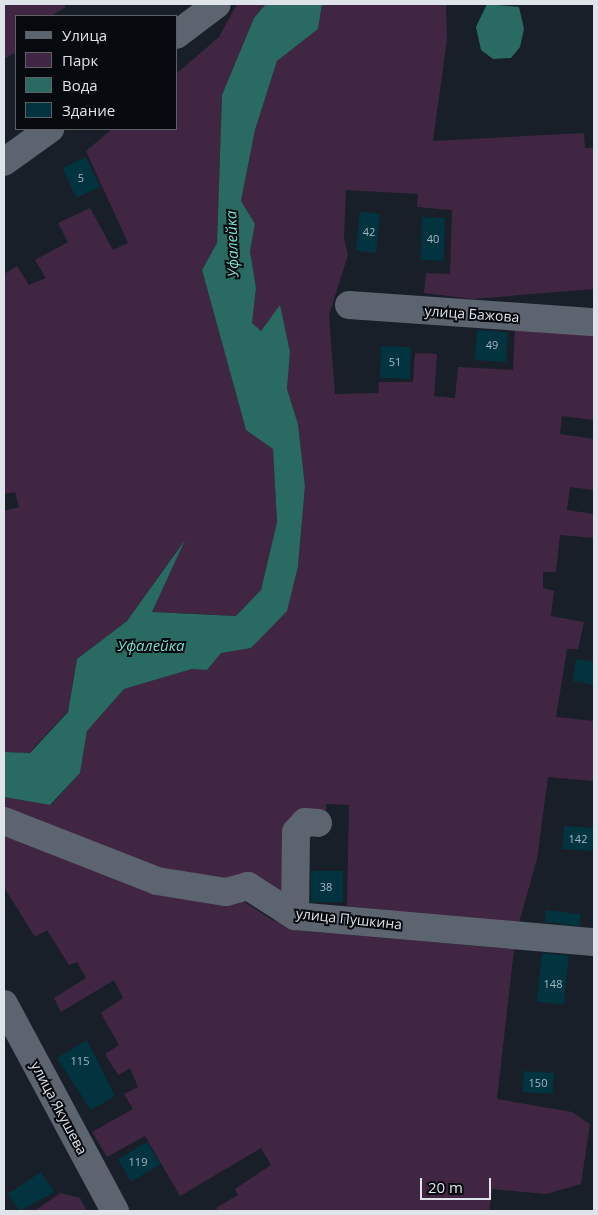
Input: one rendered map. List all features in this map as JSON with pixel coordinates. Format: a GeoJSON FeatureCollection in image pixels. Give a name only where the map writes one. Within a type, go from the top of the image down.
{"type":"FeatureCollection","features":[{"type":"Feature","properties":{"kind":"street"},"geometry":{"type":"LineString","coordinates":[[178,34],[218,4]]}},
{"type":"Feature","properties":{"kind":"street"},"geometry":{"type":"LineString","coordinates":[[4,162],[49,130]]}},
{"type":"Feature","properties":{"kind":"street","name":"улица Бажова"},"geometry":{"type":"LineString","coordinates":[[349,305],[594,322]]}},
{"type":"Feature","properties":{"kind":"street","name":"улица Пушкина"},"geometry":{"type":"LineString","coordinates":[[4,821],[157,881],[226,892],[248,886],[295,916],[594,942]]}},
{"type":"Feature","properties":{"kind":"street"},"geometry":{"type":"LineString","coordinates":[[295,916],[296,832],[305,822],[318,823]]}},
{"type":"Feature","properties":{"kind":"street","name":"улица Якушева"},"geometry":{"type":"LineString","coordinates":[[4,1004],[115,1211]]}},
{"type":"Feature","properties":{"kind":"green space"},"geometry":{"type":"Polygon","coordinates":[[[4,4],[64,4],[66,7],[53,15],[15,15],[15,53],[4,59],[4,4]]]}},
{"type":"Feature","properties":{"kind":"green space"},"geometry":{"type":"Polygon","coordinates":[[[237,4],[266,4],[254,18],[222,95],[217,243],[202,270],[246,430],[273,449],[277,522],[261,590],[237,616],[152,612],[184,541],[127,621],[77,659],[68,711],[29,753],[4,752],[4,511],[19,507],[15,492],[4,494],[4,274],[17,266],[29,285],[46,278],[35,260],[68,242],[58,223],[90,208],[113,250],[128,243],[86,151],[111,130],[178,130],[178,72],[219,37],[237,4]]]}},
{"type":"Feature","properties":{"kind":"green space"},"geometry":{"type":"Polygon","coordinates":[[[322,4],[446,4],[447,39],[433,141],[584,133],[585,148],[594,148],[594,289],[473,299],[424,293],[426,273],[450,274],[452,210],[417,207],[418,194],[346,190],[344,238],[348,255],[329,315],[335,394],[378,393],[379,382],[413,382],[415,353],[437,354],[434,396],[455,398],[458,367],[513,370],[515,326],[594,330],[594,420],[562,416],[560,434],[594,439],[594,490],[570,487],[567,510],[594,514],[594,538],[560,535],[556,572],[543,572],[543,588],[554,591],[551,616],[584,622],[578,649],[567,649],[556,717],[594,721],[594,781],[548,777],[537,859],[518,926],[347,906],[349,805],[326,804],[326,830],[305,831],[304,905],[155,872],[4,812],[4,797],[51,805],[80,773],[87,731],[124,689],[192,669],[207,670],[221,653],[251,648],[298,566],[305,486],[298,424],[287,389],[290,352],[280,306],[261,331],[252,323],[256,288],[250,251],[255,224],[241,201],[255,130],[277,61],[318,29],[322,4]]]}},
{"type":"Feature","properties":{"kind":"green space"},"geometry":{"type":"Polygon","coordinates":[[[4,829],[243,901],[272,920],[305,931],[514,949],[497,1099],[572,1112],[590,1124],[581,1184],[546,1194],[492,1189],[489,1211],[218,1211],[216,1208],[238,1195],[235,1189],[271,1165],[261,1148],[180,1196],[145,1136],[107,1157],[92,1132],[133,1109],[124,1094],[138,1087],[130,1068],[118,1075],[105,1054],[119,1045],[101,1013],[123,998],[114,980],[61,1012],[54,998],[86,978],[77,962],[69,965],[47,930],[35,937],[4,887],[4,829]]]}},
{"type":"Feature","properties":{"kind":"green space"},"geometry":{"type":"Polygon","coordinates":[[[61,1193],[80,1198],[87,1211],[34,1211],[61,1193]]]}},
{"type":"Feature","properties":{"kind":"water","name":"Уфалейка"},"geometry":{"type":"Polygon","coordinates":[[[266,4],[322,4],[318,29],[277,61],[255,130],[241,201],[255,224],[250,251],[256,288],[252,323],[261,331],[280,305],[290,352],[287,389],[298,424],[305,486],[298,566],[287,611],[251,648],[221,653],[207,670],[192,669],[124,689],[87,731],[80,773],[50,805],[4,797],[4,752],[30,753],[68,712],[77,659],[127,621],[185,540],[152,612],[236,616],[261,590],[277,522],[273,449],[246,430],[202,270],[217,243],[222,95],[254,18],[266,4]]]}},
{"type":"Feature","properties":{"kind":"water"},"geometry":{"type":"Polygon","coordinates":[[[487,4],[519,7],[524,29],[520,47],[511,58],[493,59],[481,50],[476,27],[487,4]]]}},
{"type":"Feature","properties":{"kind":"building"},"geometry":{"type":"Polygon","coordinates":[[[86,157],[100,187],[76,198],[62,168],[86,157]]]}},
{"type":"Feature","properties":{"kind":"building"},"geometry":{"type":"Polygon","coordinates":[[[360,212],[380,214],[376,253],[356,251],[360,212]]]}},
{"type":"Feature","properties":{"kind":"building"},"geometry":{"type":"Polygon","coordinates":[[[422,217],[445,218],[443,261],[420,260],[422,217]]]}},
{"type":"Feature","properties":{"kind":"building"},"geometry":{"type":"Polygon","coordinates":[[[477,330],[508,332],[506,362],[475,360],[477,330]]]}},
{"type":"Feature","properties":{"kind":"building"},"geometry":{"type":"Polygon","coordinates":[[[381,346],[411,347],[410,379],[380,378],[381,346]]]}},
{"type":"Feature","properties":{"kind":"building"},"geometry":{"type":"Polygon","coordinates":[[[576,659],[594,662],[594,685],[573,681],[576,659]]]}},
{"type":"Feature","properties":{"kind":"building"},"geometry":{"type":"Polygon","coordinates":[[[564,826],[594,828],[592,851],[562,849],[564,826]]]}},
{"type":"Feature","properties":{"kind":"building"},"geometry":{"type":"Polygon","coordinates":[[[311,871],[343,871],[343,902],[311,902],[311,871]]]}},
{"type":"Feature","properties":{"kind":"building"},"geometry":{"type":"Polygon","coordinates":[[[546,910],[581,914],[579,926],[545,922],[546,910]]]}},
{"type":"Feature","properties":{"kind":"building"},"geometry":{"type":"Polygon","coordinates":[[[542,953],[569,956],[564,1005],[537,1002],[542,953]]]}},
{"type":"Feature","properties":{"kind":"building"},"geometry":{"type":"Polygon","coordinates":[[[87,1040],[115,1096],[91,1110],[57,1058],[87,1040]]]}},
{"type":"Feature","properties":{"kind":"building"},"geometry":{"type":"Polygon","coordinates":[[[524,1071],[554,1073],[552,1094],[523,1092],[524,1071]]]}},
{"type":"Feature","properties":{"kind":"building"},"geometry":{"type":"Polygon","coordinates":[[[147,1142],[160,1164],[131,1182],[118,1160],[147,1142]]]}},
{"type":"Feature","properties":{"kind":"building"},"geometry":{"type":"Polygon","coordinates":[[[41,1172],[54,1192],[20,1211],[8,1194],[41,1172]]]}}]}
